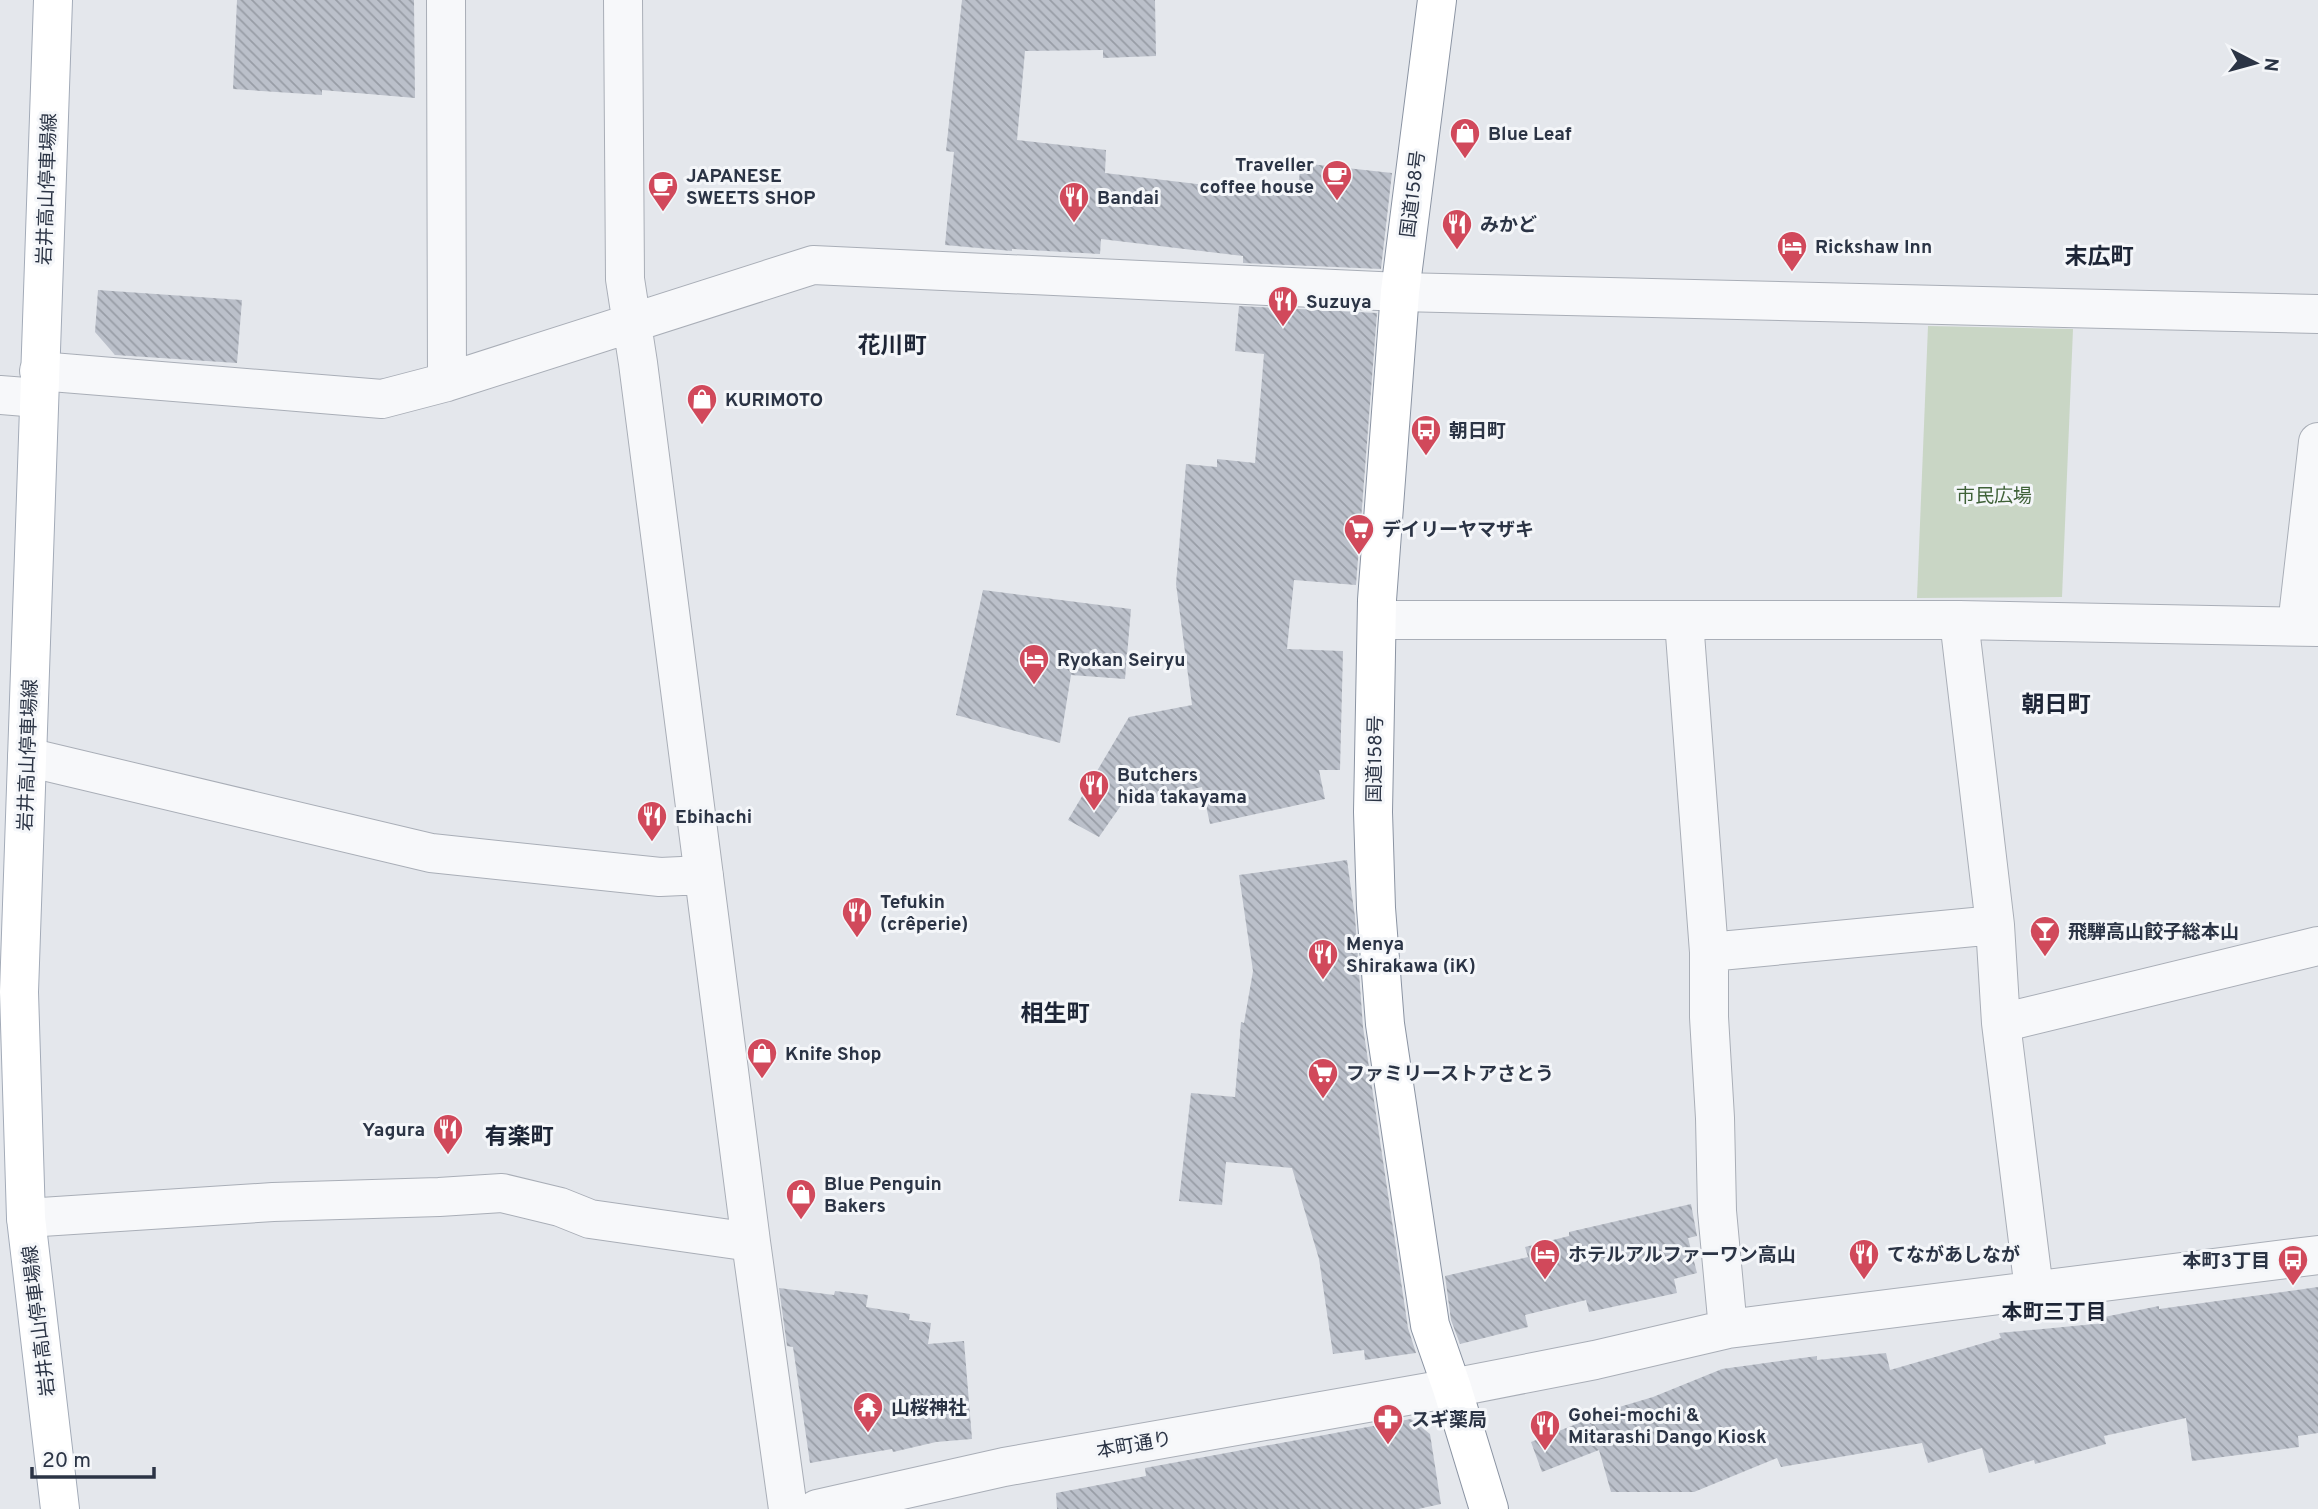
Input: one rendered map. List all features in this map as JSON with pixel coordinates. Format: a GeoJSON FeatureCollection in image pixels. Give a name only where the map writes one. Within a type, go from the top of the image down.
{"type":"FeatureCollection","features":[{"type":"Feature","properties":{"kind":"main road","name":"岩井高山停車場線"},"geometry":{"type":"LineString","coordinates":[[53,0],[19,992],[26,1218],[60,1509]]}},
{"type":"Feature","properties":{"kind":"main road","name":"国道158号"},"geometry":{"type":"LineString","coordinates":[[1437,0],[1400,292],[1377,620],[1373,812],[1376,908],[1385,1024],[1430,1325],[1489,1509]]}},
{"type":"Feature","properties":{"kind":"street"},"geometry":{"type":"LineString","coordinates":[[446,0],[447,382]]}},
{"type":"Feature","properties":{"kind":"street"},"geometry":{"type":"LineString","coordinates":[[623,0],[625,279],[788,1509]]}},
{"type":"Feature","properties":{"kind":"street"},"geometry":{"type":"LineString","coordinates":[[0,395],[39,384],[382,399],[447,382],[813,265],[1400,292],[2318,314]]}},
{"type":"Feature","properties":{"kind":"street"},"geometry":{"type":"LineString","coordinates":[[1377,620],[1959,620],[2307,627],[2318,442]]}},
{"type":"Feature","properties":{"kind":"street"},"geometry":{"type":"LineString","coordinates":[[1959,620],[1995,925],[2001,1023],[2034,1290]]}},
{"type":"Feature","properties":{"kind":"street"},"geometry":{"type":"LineString","coordinates":[[1684,621],[1709,952],[1717,1211],[1728,1329]]}},
{"type":"Feature","properties":{"kind":"street"},"geometry":{"type":"LineString","coordinates":[[27,757],[431,853],[660,877],[704,875]]}},
{"type":"Feature","properties":{"kind":"street"},"geometry":{"type":"LineString","coordinates":[[1709,952],[1995,925]]}},
{"type":"Feature","properties":{"kind":"street"},"geometry":{"type":"LineString","coordinates":[[2001,1023],[2318,946]]}},
{"type":"Feature","properties":{"kind":"street"},"geometry":{"type":"LineString","coordinates":[[26,1218],[273,1202],[502,1193],[560,1207],[590,1219],[751,1242]]}},
{"type":"Feature","properties":{"kind":"street","name":"本町通り"},"geometry":{"type":"LineString","coordinates":[[817,1509],[1004,1467],[1452,1388],[1594,1360],[1728,1329],[2318,1255]]}},
{"type":"Feature","properties":{"kind":"green space","name":"市民広場"},"geometry":{"type":"Polygon","coordinates":[[[1928,326],[2073,329],[2062,597],[1917,598],[1928,326]]]}},
{"type":"Feature","properties":{"kind":"building"},"geometry":{"type":"Polygon","coordinates":[[[237,0],[414,0],[415,98],[322,90],[322,95],[233,89],[237,0]]]}},
{"type":"Feature","properties":{"kind":"building"},"geometry":{"type":"Polygon","coordinates":[[[962,0],[1155,0],[1156,56],[1103,58],[1103,50],[1025,51],[1017,140],[1106,150],[1105,173],[1297,196],[1301,163],[1392,173],[1381,269],[1243,263],[1243,256],[1101,239],[1100,254],[1012,251],[945,245],[954,152],[946,151],[962,0]]]}},
{"type":"Feature","properties":{"kind":"building"},"geometry":{"type":"Polygon","coordinates":[[[98,290],[242,300],[237,363],[115,355],[95,332],[98,290]]]}},
{"type":"Feature","properties":{"kind":"building"},"geometry":{"type":"Polygon","coordinates":[[[1239,306],[1377,313],[1356,585],[1294,580],[1287,649],[1343,651],[1340,770],[1319,770],[1325,799],[1210,824],[1202,787],[1122,804],[1099,837],[1068,820],[1129,717],[1192,705],[1176,584],[1186,464],[1217,467],[1217,459],[1255,463],[1264,354],[1235,351],[1239,306]]]}},
{"type":"Feature","properties":{"kind":"building"},"geometry":{"type":"Polygon","coordinates":[[[983,590],[1131,609],[1125,679],[1071,675],[1060,743],[956,715],[983,590]]]}},
{"type":"Feature","properties":{"kind":"building"},"geometry":{"type":"Polygon","coordinates":[[[1347,860],[1355,917],[1363,1027],[1408,1328],[1416,1353],[1365,1360],[1364,1350],[1333,1354],[1319,1259],[1292,1168],[1226,1162],[1222,1205],[1179,1201],[1191,1093],[1235,1097],[1241,1022],[1244,1023],[1253,971],[1239,875],[1347,860]]]}},
{"type":"Feature","properties":{"kind":"building"},"geometry":{"type":"Polygon","coordinates":[[[1691,1204],[1697,1236],[1688,1238],[1697,1273],[1674,1279],[1677,1293],[1589,1312],[1586,1300],[1525,1315],[1528,1327],[1460,1344],[1451,1320],[1445,1276],[1528,1257],[1525,1247],[1569,1236],[1569,1232],[1691,1204]]]}},
{"type":"Feature","properties":{"kind":"building"},"geometry":{"type":"Polygon","coordinates":[[[2318,1287],[2318,1433],[2298,1436],[2299,1447],[2192,1461],[2186,1418],[2104,1436],[2106,1444],[2035,1464],[2034,1460],[1989,1473],[1982,1448],[1928,1463],[1922,1443],[1781,1467],[1777,1458],[1694,1492],[1611,1492],[1599,1450],[1542,1472],[1531,1442],[1589,1419],[1589,1416],[1653,1397],[1722,1369],[1817,1356],[1817,1360],[1886,1353],[1890,1370],[2001,1338],[1999,1333],[2105,1323],[2104,1317],[2159,1306],[2159,1309],[2318,1287]]]}},
{"type":"Feature","properties":{"kind":"building"},"geometry":{"type":"Polygon","coordinates":[[[779,1288],[834,1295],[835,1291],[868,1295],[866,1307],[910,1314],[909,1320],[931,1323],[928,1344],[964,1341],[972,1439],[936,1442],[893,1452],[892,1449],[810,1463],[793,1347],[787,1346],[779,1288]]]}},
{"type":"Feature","properties":{"kind":"building"},"geometry":{"type":"Polygon","coordinates":[[[1411,1419],[1430,1434],[1441,1504],[1418,1509],[1057,1509],[1056,1493],[1146,1476],[1145,1468],[1411,1419]]]}},
{"type":"Feature","properties":{"kind":"place","name":"Blue Leaf"},"geometry":{"type":"Point","coordinates":[1465,160]}},
{"type":"Feature","properties":{"kind":"place","name":"Traveller coffee house"},"geometry":{"type":"Point","coordinates":[1337,202]}},
{"type":"Feature","properties":{"kind":"place","name":"JAPANESE SWEETS SHOP"},"geometry":{"type":"Point","coordinates":[663,213]}},
{"type":"Feature","properties":{"kind":"place","name":"Bandai"},"geometry":{"type":"Point","coordinates":[1074,224]}},
{"type":"Feature","properties":{"kind":"place","name":"みかど"},"geometry":{"type":"Point","coordinates":[1457,251]}},
{"type":"Feature","properties":{"kind":"place","name":"Rickshaw Inn"},"geometry":{"type":"Point","coordinates":[1792,273]}},
{"type":"Feature","properties":{"kind":"place","name":"Suzuya"},"geometry":{"type":"Point","coordinates":[1283,328]}},
{"type":"Feature","properties":{"kind":"place","name":"KURIMOTO"},"geometry":{"type":"Point","coordinates":[702,426]}},
{"type":"Feature","properties":{"kind":"place","name":"朝日町"},"geometry":{"type":"Point","coordinates":[1426,457]}},
{"type":"Feature","properties":{"kind":"place","name":"デイリーヤマザキ"},"geometry":{"type":"Point","coordinates":[1359,556]}},
{"type":"Feature","properties":{"kind":"place","name":"Ryokan Seiryu"},"geometry":{"type":"Point","coordinates":[1034,686]}},
{"type":"Feature","properties":{"kind":"place","name":"Butchers hida takayama"},"geometry":{"type":"Point","coordinates":[1094,812]}},
{"type":"Feature","properties":{"kind":"place","name":"Ebihachi"},"geometry":{"type":"Point","coordinates":[652,843]}},
{"type":"Feature","properties":{"kind":"place","name":"Tefukin (crêperie)"},"geometry":{"type":"Point","coordinates":[857,939]}},
{"type":"Feature","properties":{"kind":"place","name":"飛騨高山餃子総本山"},"geometry":{"type":"Point","coordinates":[2045,958]}},
{"type":"Feature","properties":{"kind":"place","name":"Menya Shirakawa (iK)"},"geometry":{"type":"Point","coordinates":[1323,981]}},
{"type":"Feature","properties":{"kind":"place","name":"Knife Shop"},"geometry":{"type":"Point","coordinates":[762,1080]}},
{"type":"Feature","properties":{"kind":"place","name":"ファミリーストアさとう"},"geometry":{"type":"Point","coordinates":[1323,1100]}},
{"type":"Feature","properties":{"kind":"place","name":"Yagura"},"geometry":{"type":"Point","coordinates":[448,1156]}},
{"type":"Feature","properties":{"kind":"place","name":"Blue Penguin Bakers"},"geometry":{"type":"Point","coordinates":[801,1221]}},
{"type":"Feature","properties":{"kind":"place","name":"ホテルアルファーワン高山"},"geometry":{"type":"Point","coordinates":[1545,1281]}},
{"type":"Feature","properties":{"kind":"place","name":"てながあしなが"},"geometry":{"type":"Point","coordinates":[1864,1281]}},
{"type":"Feature","properties":{"kind":"place","name":"本町3丁目"},"geometry":{"type":"Point","coordinates":[2293,1287]}},
{"type":"Feature","properties":{"kind":"place","name":"山桜神社"},"geometry":{"type":"Point","coordinates":[868,1434]}},
{"type":"Feature","properties":{"kind":"place","name":"スギ薬局"},"geometry":{"type":"Point","coordinates":[1388,1446]}},
{"type":"Feature","properties":{"kind":"place","name":"Gohei-mochi & Mitarashi Dango Kiosk"},"geometry":{"type":"Point","coordinates":[1545,1452]}},
{"type":"Feature","properties":{"kind":"district","name":"末広町"},"geometry":{"type":"Point","coordinates":[2099,256]}},
{"type":"Feature","properties":{"kind":"district","name":"花川町"},"geometry":{"type":"Point","coordinates":[892,345]}},
{"type":"Feature","properties":{"kind":"district","name":"朝日町"},"geometry":{"type":"Point","coordinates":[2056,704]}},
{"type":"Feature","properties":{"kind":"district","name":"相生町"},"geometry":{"type":"Point","coordinates":[1055,1013]}},
{"type":"Feature","properties":{"kind":"district","name":"有楽町"},"geometry":{"type":"Point","coordinates":[519,1136]}},
{"type":"Feature","properties":{"kind":"district","name":"本町三丁目"},"geometry":{"type":"Point","coordinates":[2054,1312]}}]}
